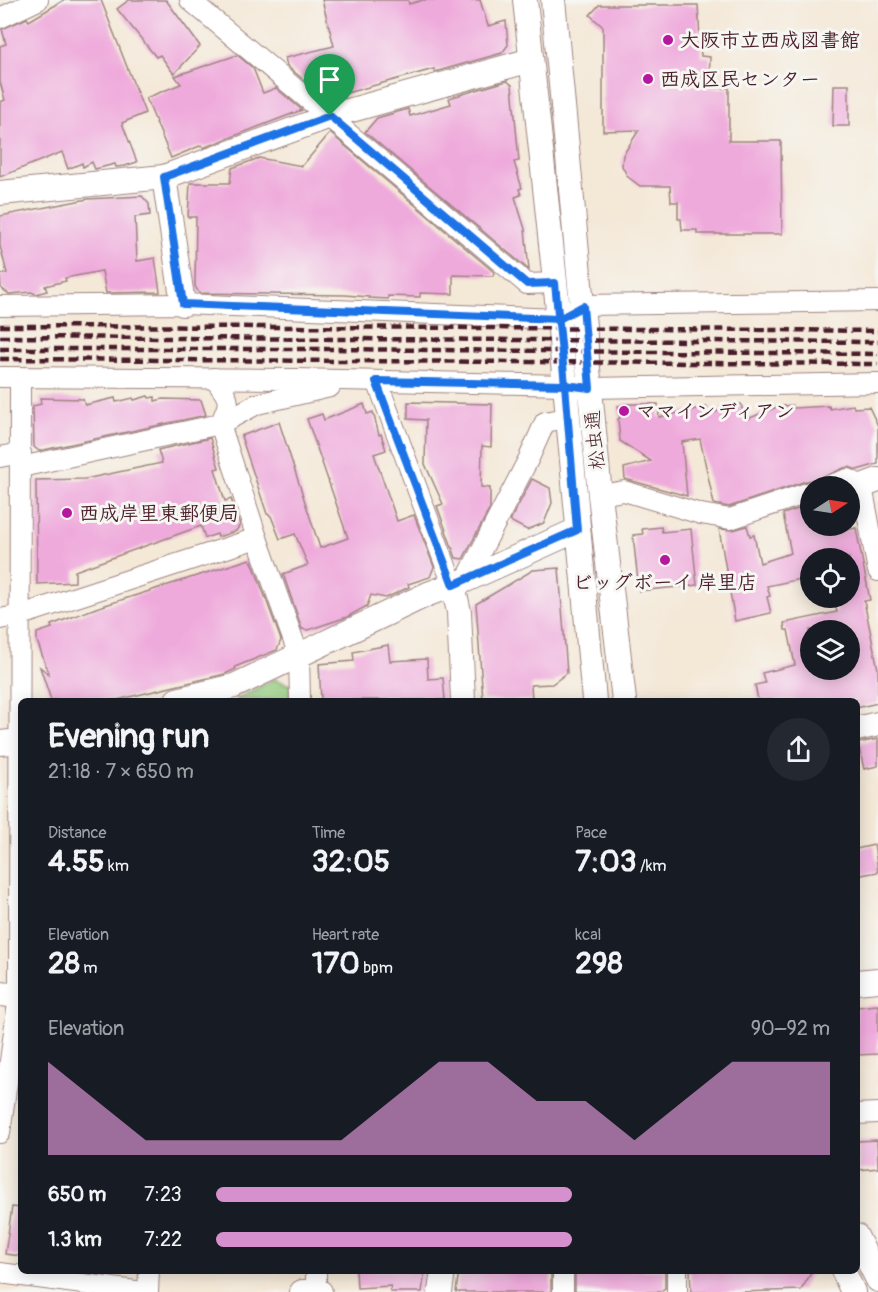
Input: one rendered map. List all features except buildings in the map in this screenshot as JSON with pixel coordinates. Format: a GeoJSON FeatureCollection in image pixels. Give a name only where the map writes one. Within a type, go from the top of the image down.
{"type":"FeatureCollection","features":[{"type":"Feature","properties":{"kind":"street"},"geometry":{"type":"LineString","coordinates":[[0,18],[38,0]]}},
{"type":"Feature","properties":{"kind":"street"},"geometry":{"type":"LineString","coordinates":[[190,0],[527,284],[555,283]]}},
{"type":"Feature","properties":{"kind":"street","name":"松虫通"},"geometry":{"type":"LineString","coordinates":[[525,0],[559,319],[594,698]]}},
{"type":"Feature","properties":{"kind":"street","name":"松虫通"},"geometry":{"type":"LineString","coordinates":[[554,0],[600,495],[624,698]]}},
{"type":"Feature","properties":{"kind":"street"},"geometry":{"type":"LineString","coordinates":[[0,193],[164,177],[330,116],[531,60]]}},
{"type":"Feature","properties":{"kind":"street"},"geometry":{"type":"LineString","coordinates":[[164,177],[183,304]]}},
{"type":"Feature","properties":{"kind":"street"},"geometry":{"type":"LineString","coordinates":[[0,306],[183,304],[559,319],[583,306],[878,301]]}},
{"type":"Feature","properties":{"kind":"street"},"geometry":{"type":"LineString","coordinates":[[0,377],[356,380],[565,385],[590,388],[877,386]]}},
{"type":"Feature","properties":{"kind":"street"},"geometry":{"type":"LineString","coordinates":[[0,1133],[13,995],[13,742],[21,615],[20,377]]}},
{"type":"Feature","properties":{"kind":"street"},"geometry":{"type":"LineString","coordinates":[[214,378],[226,395],[229,406],[220,424],[299,656],[300,698]]}},
{"type":"Feature","properties":{"kind":"street"},"geometry":{"type":"LineString","coordinates":[[0,458],[21,460],[220,424],[257,404],[356,380]]}},
{"type":"Feature","properties":{"kind":"street"},"geometry":{"type":"LineString","coordinates":[[376,381],[459,582],[463,698]]}},
{"type":"Feature","properties":{"kind":"street"},"geometry":{"type":"LineString","coordinates":[[459,582],[529,458],[545,422],[567,418]]}},
{"type":"Feature","properties":{"kind":"street"},"geometry":{"type":"LineString","coordinates":[[870,483],[878,571]]}},
{"type":"Feature","properties":{"kind":"street"},"geometry":{"type":"LineString","coordinates":[[600,495],[624,491],[701,514],[730,519],[800,495]]}},
{"type":"Feature","properties":{"kind":"street"},"geometry":{"type":"LineString","coordinates":[[185,698],[234,686],[428,594],[577,530]]}},
{"type":"Feature","properties":{"kind":"street"},"geometry":{"type":"LineString","coordinates":[[0,619],[21,615],[257,538]]}},
{"type":"Feature","properties":{"kind":"street"},"geometry":{"type":"LineString","coordinates":[[860,728],[878,724]]}},
{"type":"Feature","properties":{"kind":"street"},"geometry":{"type":"LineString","coordinates":[[860,982],[878,980]]}},
{"type":"Feature","properties":{"kind":"street"},"geometry":{"type":"LineString","coordinates":[[860,1114],[878,1113]]}},
{"type":"Feature","properties":{"kind":"street"},"geometry":{"type":"LineString","coordinates":[[860,1244],[878,1280]]}},
{"type":"Feature","properties":{"kind":"street"},"geometry":{"type":"LineString","coordinates":[[0,1273],[146,1292],[148,1274]]}},
{"type":"Feature","properties":{"kind":"street"},"geometry":{"type":"LineString","coordinates":[[440,1292],[442,1274]]}},
{"type":"Feature","properties":{"kind":"street"},"geometry":{"type":"LineString","coordinates":[[563,1274],[563,1292]]}},
{"type":"Feature","properties":{"kind":"street"},"geometry":{"type":"LineString","coordinates":[[676,1274],[677,1292]]}},
{"type":"Feature","properties":{"kind":"street"},"geometry":{"type":"LineString","coordinates":[[845,1274],[853,1292]]}},
{"type":"Feature","properties":{"kind":"green space"},"geometry":{"type":"Polygon","coordinates":[[[274,679],[290,685],[290,698],[239,698],[274,679]]]}},
{"type":"Feature","properties":{"kind":"railway"},"geometry":{"type":"LineString","coordinates":[[0,326],[878,331]]}},
{"type":"Feature","properties":{"kind":"railway"},"geometry":{"type":"LineString","coordinates":[[0,337],[878,342]]}},
{"type":"Feature","properties":{"kind":"railway"},"geometry":{"type":"LineString","coordinates":[[0,349],[330,349],[878,354]]}},
{"type":"Feature","properties":{"kind":"railway"},"geometry":{"type":"LineString","coordinates":[[0,359],[878,364]]}},
{"type":"Feature","properties":{"kind":"place","name":"大阪市立西成図書館"},"geometry":{"type":"Point","coordinates":[668,40]}},
{"type":"Feature","properties":{"kind":"place","name":"西成区民センター"},"geometry":{"type":"Point","coordinates":[648,79]}},
{"type":"Feature","properties":{"kind":"place","name":"ママインディアン"},"geometry":{"type":"Point","coordinates":[624,411]}},
{"type":"Feature","properties":{"kind":"place","name":"西成岸里東郵便局"},"geometry":{"type":"Point","coordinates":[67,513]}},
{"type":"Feature","properties":{"kind":"place","name":"ビッグボーイ 岸里店"},"geometry":{"type":"Point","coordinates":[665,560]}},
{"type":"Feature","properties":{"kind":"route"},"geometry":{"type":"LineString","coordinates":[[330,116],[164,177],[183,304],[559,319],[583,306],[590,388],[565,385],[577,530],[453,585],[376,381],[565,385],[559,319],[555,283],[527,284],[330,116]]}}]}
